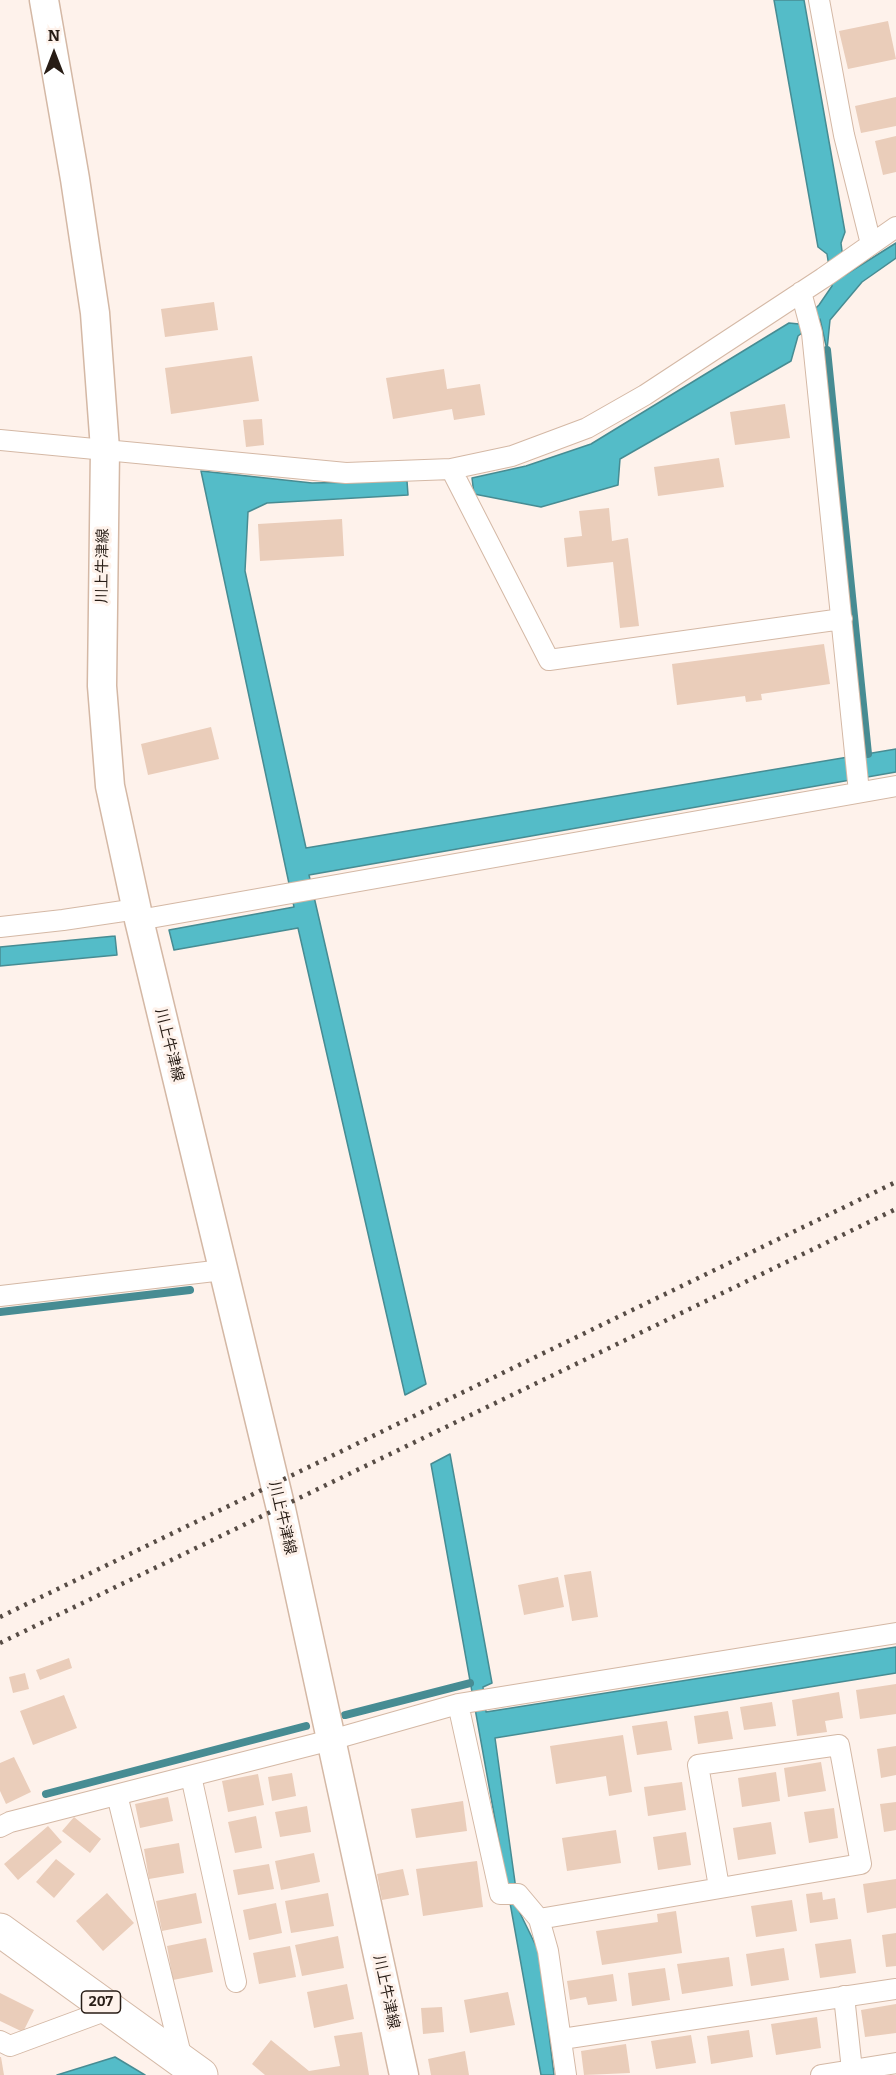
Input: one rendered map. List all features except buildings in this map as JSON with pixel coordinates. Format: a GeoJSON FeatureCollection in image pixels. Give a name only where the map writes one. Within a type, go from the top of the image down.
{"type":"FeatureCollection","features":[{"type":"Feature","properties":{"kind":"highway","name":"207"},"geometry":{"type":"LineString","coordinates":[[0,1929],[110,2008],[190,2070]]}},
{"type":"Feature","properties":{"kind":"main road","name":"川上牛津線"},"geometry":{"type":"LineString","coordinates":[[44,0],[75,179],[95,313],[105,449],[102,686],[110,786],[138,914],[281,1509],[404,2075]]}},
{"type":"Feature","properties":{"kind":"street"},"geometry":{"type":"LineString","coordinates":[[819,0],[844,135],[871,244]]}},
{"type":"Feature","properties":{"kind":"street"},"geometry":{"type":"LineString","coordinates":[[0,440],[346,472],[451,469],[512,456],[587,429],[804,301],[823,278],[896,227]]}},
{"type":"Feature","properties":{"kind":"street"},"geometry":{"type":"LineString","coordinates":[[804,301],[812,333],[860,792]]}},
{"type":"Feature","properties":{"kind":"street"},"geometry":{"type":"LineString","coordinates":[[451,469],[549,660],[842,619]]}},
{"type":"Feature","properties":{"kind":"street"},"geometry":{"type":"LineString","coordinates":[[0,927],[138,914],[283,894],[896,786]]}},
{"type":"Feature","properties":{"kind":"street"},"geometry":{"type":"LineString","coordinates":[[0,1296],[223,1270]]}},
{"type":"Feature","properties":{"kind":"street"},"geometry":{"type":"LineString","coordinates":[[3,1821],[117,1795],[331,1740],[458,1704],[896,1633]]}},
{"type":"Feature","properties":{"kind":"street"},"geometry":{"type":"LineString","coordinates":[[458,1704],[500,1894],[518,1894],[539,1919],[548,1951],[566,2075]]}},
{"type":"Feature","properties":{"kind":"street"},"geometry":{"type":"LineString","coordinates":[[539,1919],[861,1864],[839,1745],[698,1765],[720,1887]]}},
{"type":"Feature","properties":{"kind":"street"},"geometry":{"type":"LineString","coordinates":[[191,1776],[236,1982]]}},
{"type":"Feature","properties":{"kind":"street"},"geometry":{"type":"LineString","coordinates":[[117,1795],[190,2070]]}},
{"type":"Feature","properties":{"kind":"street"},"geometry":{"type":"LineString","coordinates":[[562,2039],[896,1989]]}},
{"type":"Feature","properties":{"kind":"street"},"geometry":{"type":"LineString","coordinates":[[844,1996],[852,2070]]}},
{"type":"Feature","properties":{"kind":"street"},"geometry":{"type":"LineString","coordinates":[[0,2041],[10,2046],[110,2008]]}},
{"type":"Feature","properties":{"kind":"street"},"geometry":{"type":"LineString","coordinates":[[821,2075],[896,2063]]}},
{"type":"Feature","properties":{"kind":"water"},"geometry":{"type":"Polygon","coordinates":[[[774,0],[804,0],[845,232],[841,243],[845,275],[896,243],[896,258],[862,282],[830,320],[827,350],[820,319],[798,336],[791,361],[620,459],[618,485],[541,507],[474,494],[472,478],[526,466],[591,444],[789,323],[799,324],[819,305],[832,286],[827,254],[818,247],[774,0]]]}},
{"type":"Feature","properties":{"kind":"water"},"geometry":{"type":"Polygon","coordinates":[[[201,471],[312,483],[407,481],[408,495],[267,503],[248,512],[245,571],[306,848],[896,749],[896,772],[309,875],[426,1384],[405,1395],[298,928],[174,950],[169,930],[294,907],[201,471]]]}},
{"type":"Feature","properties":{"kind":"water"},"geometry":{"type":"Polygon","coordinates":[[[115,936],[117,955],[0,966],[0,947],[115,936]]]}},
{"type":"Feature","properties":{"kind":"water"},"geometry":{"type":"Polygon","coordinates":[[[450,1454],[492,1683],[483,1687],[486,1712],[896,1647],[896,1673],[495,1738],[519,1911],[539,1952],[554,2075],[541,2075],[431,1464],[450,1454]]]}},
{"type":"Feature","properties":{"kind":"water"},"geometry":{"type":"Polygon","coordinates":[[[115,2057],[145,2075],[57,2075],[115,2057]]]}},
{"type":"Feature","properties":{"kind":"waterway"},"geometry":{"type":"LineString","coordinates":[[827,350],[868,754]]}},
{"type":"Feature","properties":{"kind":"waterway"},"geometry":{"type":"LineString","coordinates":[[0,1312],[190,1290]]}},
{"type":"Feature","properties":{"kind":"waterway"},"geometry":{"type":"LineString","coordinates":[[345,1715],[470,1683]]}},
{"type":"Feature","properties":{"kind":"waterway"},"geometry":{"type":"LineString","coordinates":[[46,1794],[306,1726]]}},
{"type":"Feature","properties":{"kind":"railway"},"geometry":{"type":"LineString","coordinates":[[0,1617],[896,1182]]}},
{"type":"Feature","properties":{"kind":"railway"},"geometry":{"type":"LineString","coordinates":[[0,1643],[896,1209]]}}]}
